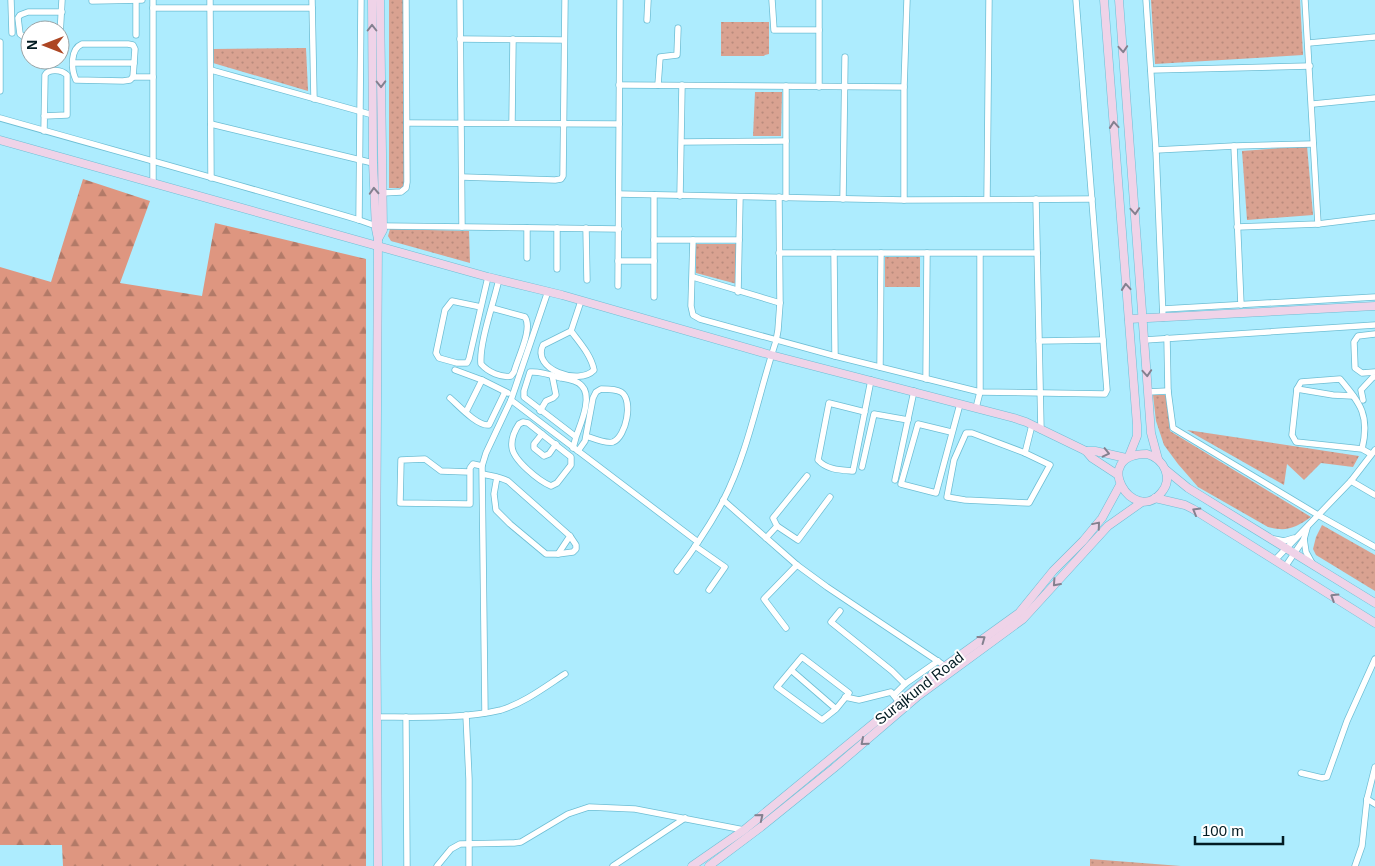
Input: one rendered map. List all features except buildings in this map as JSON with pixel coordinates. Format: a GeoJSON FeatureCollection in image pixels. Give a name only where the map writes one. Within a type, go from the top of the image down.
{"type":"FeatureCollection","features":[{"type":"Feature","properties":{"kind":"street"},"geometry":{"type":"LineString","coordinates":[[11,0],[12,33]]}},
{"type":"Feature","properties":{"kind":"street"},"geometry":{"type":"LineString","coordinates":[[61,20],[62,0]]}},
{"type":"Feature","properties":{"kind":"street"},"geometry":{"type":"LineString","coordinates":[[136,0],[136,36]]}},
{"type":"Feature","properties":{"kind":"street"},"geometry":{"type":"LineString","coordinates":[[92,1],[142,0]]}},
{"type":"Feature","properties":{"kind":"street"},"geometry":{"type":"LineString","coordinates":[[153,0],[153,183]]}},
{"type":"Feature","properties":{"kind":"street"},"geometry":{"type":"LineString","coordinates":[[210,0],[211,178]]}},
{"type":"Feature","properties":{"kind":"street"},"geometry":{"type":"LineString","coordinates":[[312,0],[314,99]]}},
{"type":"Feature","properties":{"kind":"street"},"geometry":{"type":"LineString","coordinates":[[359,220],[361,1],[375,0]]}},
{"type":"Feature","properties":{"kind":"street"},"geometry":{"type":"LineString","coordinates":[[375,0],[372,55],[373,163],[379,226],[383,230],[378,242],[378,866]]}},
{"type":"Feature","properties":{"kind":"street"},"geometry":{"type":"LineString","coordinates":[[375,0],[382,193],[379,226]]}},
{"type":"Feature","properties":{"kind":"street"},"geometry":{"type":"LineString","coordinates":[[382,193],[401,192],[406,188],[406,0]]}},
{"type":"Feature","properties":{"kind":"street"},"geometry":{"type":"LineString","coordinates":[[460,0],[462,227]]}},
{"type":"Feature","properties":{"kind":"street"},"geometry":{"type":"LineString","coordinates":[[462,177],[561,179],[563,174],[565,0]]}},
{"type":"Feature","properties":{"kind":"street"},"geometry":{"type":"LineString","coordinates":[[618,286],[620,0]]}},
{"type":"Feature","properties":{"kind":"street"},"geometry":{"type":"LineString","coordinates":[[647,20],[648,0]]}},
{"type":"Feature","properties":{"kind":"street"},"geometry":{"type":"LineString","coordinates":[[772,0],[774,30],[819,30]]}},
{"type":"Feature","properties":{"kind":"street"},"geometry":{"type":"LineString","coordinates":[[819,0],[819,87]]}},
{"type":"Feature","properties":{"kind":"street"},"geometry":{"type":"LineString","coordinates":[[904,200],[904,87],[907,0]]}},
{"type":"Feature","properties":{"kind":"street"},"geometry":{"type":"LineString","coordinates":[[987,200],[990,0]]}},
{"type":"Feature","properties":{"kind":"street"},"geometry":{"type":"LineString","coordinates":[[693,240],[691,306],[693,315],[700,319],[776,341],[980,392],[1098,395],[1106,392],[1076,0]]}},
{"type":"Feature","properties":{"kind":"street"},"geometry":{"type":"LineString","coordinates":[[1104,0],[1137,425],[1137,436],[1118,475],[1120,485],[1128,495],[1142,502],[1155,498],[1163,491],[1167,481],[1166,470]]}},
{"type":"Feature","properties":{"kind":"street"},"geometry":{"type":"LineString","coordinates":[[1119,0],[1151,433],[1158,459],[1166,470],[1188,488],[1375,602]]}},
{"type":"Feature","properties":{"kind":"street"},"geometry":{"type":"LineString","coordinates":[[1146,0],[1156,150],[1163,318]]}},
{"type":"Feature","properties":{"kind":"street"},"geometry":{"type":"LineString","coordinates":[[1306,0],[1318,224]]}},
{"type":"Feature","properties":{"kind":"street"},"geometry":{"type":"LineString","coordinates":[[153,8],[312,8]]}},
{"type":"Feature","properties":{"kind":"street"},"geometry":{"type":"LineString","coordinates":[[20,20],[20,15],[28,12],[62,12]]}},
{"type":"Feature","properties":{"kind":"street"},"geometry":{"type":"LineString","coordinates":[[658,85],[660,57],[677,55],[678,28]]}},
{"type":"Feature","properties":{"kind":"street"},"geometry":{"type":"LineString","coordinates":[[1309,43],[1375,38]]}},
{"type":"Feature","properties":{"kind":"street"},"geometry":{"type":"LineString","coordinates":[[460,39],[564,40]]}},
{"type":"Feature","properties":{"kind":"street"},"geometry":{"type":"LineString","coordinates":[[512,124],[513,39]]}},
{"type":"Feature","properties":{"kind":"street"},"geometry":{"type":"LineString","coordinates":[[0,42],[0,91]]}},
{"type":"Feature","properties":{"kind":"street"},"geometry":{"type":"LineString","coordinates":[[133,77],[135,49],[133,45],[82,44],[73,51],[74,76],[76,80],[123,81],[130,80],[133,77],[153,77]]}},
{"type":"Feature","properties":{"kind":"street"},"geometry":{"type":"LineString","coordinates":[[361,54],[372,55]]}},
{"type":"Feature","properties":{"kind":"street"},"geometry":{"type":"LineString","coordinates":[[843,199],[845,57]]}},
{"type":"Feature","properties":{"kind":"street"},"geometry":{"type":"LineString","coordinates":[[73,63],[134,63]]}},
{"type":"Feature","properties":{"kind":"street"},"geometry":{"type":"LineString","coordinates":[[1151,70],[1310,66]]}},
{"type":"Feature","properties":{"kind":"street"},"geometry":{"type":"LineString","coordinates":[[211,70],[373,115]]}},
{"type":"Feature","properties":{"kind":"street"},"geometry":{"type":"LineString","coordinates":[[44,116],[67,116],[67,75],[62,71],[46,73],[44,116],[44,131]]}},
{"type":"Feature","properties":{"kind":"street"},"geometry":{"type":"LineString","coordinates":[[620,85],[904,87]]}},
{"type":"Feature","properties":{"kind":"street"},"geometry":{"type":"LineString","coordinates":[[680,196],[682,85]]}},
{"type":"Feature","properties":{"kind":"street"},"geometry":{"type":"LineString","coordinates":[[786,86],[786,198]]}},
{"type":"Feature","properties":{"kind":"street"},"geometry":{"type":"LineString","coordinates":[[1313,104],[1375,98]]}},
{"type":"Feature","properties":{"kind":"street"},"geometry":{"type":"LineString","coordinates":[[0,118],[379,226],[619,229]]}},
{"type":"Feature","properties":{"kind":"street"},"geometry":{"type":"LineString","coordinates":[[407,123],[619,124]]}},
{"type":"Feature","properties":{"kind":"street"},"geometry":{"type":"LineString","coordinates":[[211,124],[373,163]]}},
{"type":"Feature","properties":{"kind":"street"},"geometry":{"type":"LineString","coordinates":[[0,140],[153,183],[378,242],[488,277],[548,291],[771,355],[976,408],[1032,425],[1086,451],[1092,458],[1118,475]]}},
{"type":"Feature","properties":{"kind":"street"},"geometry":{"type":"LineString","coordinates":[[682,142],[786,141]]}},
{"type":"Feature","properties":{"kind":"street"},"geometry":{"type":"LineString","coordinates":[[1156,150],[1313,144]]}},
{"type":"Feature","properties":{"kind":"street"},"geometry":{"type":"LineString","coordinates":[[1234,146],[1241,305]]}},
{"type":"Feature","properties":{"kind":"street"},"geometry":{"type":"LineString","coordinates":[[619,194],[904,200],[1092,199]]}},
{"type":"Feature","properties":{"kind":"street"},"geometry":{"type":"LineString","coordinates":[[654,195],[654,297]]}},
{"type":"Feature","properties":{"kind":"street"},"geometry":{"type":"LineString","coordinates":[[738,292],[740,197]]}},
{"type":"Feature","properties":{"kind":"street"},"geometry":{"type":"LineString","coordinates":[[677,571],[723,500],[740,459],[776,341],[780,303],[779,197]]}},
{"type":"Feature","properties":{"kind":"street"},"geometry":{"type":"LineString","coordinates":[[1036,199],[1041,430]]}},
{"type":"Feature","properties":{"kind":"street"},"geometry":{"type":"LineString","coordinates":[[1237,227],[1318,224],[1375,217]]}},
{"type":"Feature","properties":{"kind":"street"},"geometry":{"type":"LineString","coordinates":[[527,228],[527,258]]}},
{"type":"Feature","properties":{"kind":"street"},"geometry":{"type":"LineString","coordinates":[[557,228],[557,270]]}},
{"type":"Feature","properties":{"kind":"street"},"geometry":{"type":"LineString","coordinates":[[586,228],[588,280]]}},
{"type":"Feature","properties":{"kind":"street"},"geometry":{"type":"LineString","coordinates":[[654,240],[739,240]]}},
{"type":"Feature","properties":{"kind":"street"},"geometry":{"type":"LineString","coordinates":[[779,253],[1037,253]]}},
{"type":"Feature","properties":{"kind":"street"},"geometry":{"type":"LineString","coordinates":[[834,253],[835,356]]}},
{"type":"Feature","properties":{"kind":"street"},"geometry":{"type":"LineString","coordinates":[[880,367],[881,253]]}},
{"type":"Feature","properties":{"kind":"street"},"geometry":{"type":"LineString","coordinates":[[926,253],[926,379]]}},
{"type":"Feature","properties":{"kind":"street"},"geometry":{"type":"LineString","coordinates":[[976,408],[980,392],[980,254]]}},
{"type":"Feature","properties":{"kind":"street"},"geometry":{"type":"LineString","coordinates":[[618,262],[654,261]]}},
{"type":"Feature","properties":{"kind":"street"},"geometry":{"type":"LineString","coordinates":[[481,308],[452,301],[448,304],[436,353],[439,358],[457,363],[467,363],[469,359],[481,308],[488,277]]}},
{"type":"Feature","properties":{"kind":"street"},"geometry":{"type":"LineString","coordinates":[[693,277],[780,303]]}},
{"type":"Feature","properties":{"kind":"street"},"geometry":{"type":"LineString","coordinates":[[492,308],[525,317],[528,322],[527,331],[511,376],[504,377],[486,369],[481,364],[480,355],[499,279]]}},
{"type":"Feature","properties":{"kind":"street"},"geometry":{"type":"LineString","coordinates":[[485,713],[482,466],[511,398],[548,291]]}},
{"type":"Feature","properties":{"kind":"street"},"geometry":{"type":"LineString","coordinates":[[1163,309],[1375,297]]}},
{"type":"Feature","properties":{"kind":"street"},"geometry":{"type":"LineString","coordinates":[[571,331],[589,356],[593,365],[594,370],[583,376],[577,377],[553,370],[545,363],[540,350],[543,345],[571,331],[581,301]]}},
{"type":"Feature","properties":{"kind":"street"},"geometry":{"type":"LineString","coordinates":[[1129,319],[1375,306]]}},
{"type":"Feature","properties":{"kind":"street"},"geometry":{"type":"LineString","coordinates":[[1145,340],[1375,325]]}},
{"type":"Feature","properties":{"kind":"street"},"geometry":{"type":"LineString","coordinates":[[1375,334],[1356,337],[1354,355],[1357,371],[1362,373],[1375,372]]}},
{"type":"Feature","properties":{"kind":"street"},"geometry":{"type":"LineString","coordinates":[[1167,338],[1168,391],[1171,424],[1175,429],[1375,547]]}},
{"type":"Feature","properties":{"kind":"street"},"geometry":{"type":"LineString","coordinates":[[1039,341],[1103,340]]}},
{"type":"Feature","properties":{"kind":"street"},"geometry":{"type":"LineString","coordinates":[[455,370],[482,380],[505,392],[552,432],[725,567],[709,590]]}},
{"type":"Feature","properties":{"kind":"street"},"geometry":{"type":"LineString","coordinates":[[575,449],[576,438],[587,403],[582,384],[572,380],[530,372],[524,397],[576,438]]}},
{"type":"Feature","properties":{"kind":"street"},"geometry":{"type":"LineString","coordinates":[[540,411],[546,401],[556,395],[552,376]]}},
{"type":"Feature","properties":{"kind":"street"},"geometry":{"type":"LineString","coordinates":[[1363,400],[1361,390],[1375,377]]}},
{"type":"Feature","properties":{"kind":"street"},"geometry":{"type":"LineString","coordinates":[[466,412],[482,380]]}},
{"type":"Feature","properties":{"kind":"street"},"geometry":{"type":"LineString","coordinates":[[865,412],[829,402],[818,460],[823,466],[853,471],[865,412],[871,380]]}},
{"type":"Feature","properties":{"kind":"street"},"geometry":{"type":"LineString","coordinates":[[1275,560],[1351,481],[1373,452],[1362,449],[1296,442],[1292,435],[1298,389],[1301,382],[1340,380],[1362,411],[1366,430],[1362,449]]}},
{"type":"Feature","properties":{"kind":"street"},"geometry":{"type":"LineString","coordinates":[[575,449],[586,436],[593,398],[596,392],[601,389],[622,393],[628,406],[624,430],[614,442],[586,436]]}},
{"type":"Feature","properties":{"kind":"street"},"geometry":{"type":"LineString","coordinates":[[1298,389],[1333,395],[1353,396]]}},
{"type":"Feature","properties":{"kind":"street"},"geometry":{"type":"LineString","coordinates":[[895,480],[914,391]]}},
{"type":"Feature","properties":{"kind":"street"},"geometry":{"type":"LineString","coordinates":[[1148,392],[1168,391]]}},
{"type":"Feature","properties":{"kind":"street"},"geometry":{"type":"LineString","coordinates":[[450,398],[483,426],[489,425],[505,392]]}},
{"type":"Feature","properties":{"kind":"street"},"geometry":{"type":"LineString","coordinates":[[951,432],[918,424],[901,484],[936,493],[960,404]]}},
{"type":"Feature","properties":{"kind":"street"},"geometry":{"type":"LineString","coordinates":[[862,467],[874,414],[908,420]]}},
{"type":"Feature","properties":{"kind":"street"},"geometry":{"type":"LineString","coordinates":[[528,423],[542,434],[571,457],[572,465],[551,486],[542,482],[517,459],[511,445],[519,424],[528,423]]}},
{"type":"Feature","properties":{"kind":"street"},"geometry":{"type":"LineString","coordinates":[[1026,453],[1032,425]]}},
{"type":"Feature","properties":{"kind":"street"},"geometry":{"type":"LineString","coordinates":[[548,438],[552,432]]}},
{"type":"Feature","properties":{"kind":"street"},"geometry":{"type":"LineString","coordinates":[[966,433],[972,433],[1026,453],[1050,465],[1029,503],[965,500],[947,497],[954,460],[966,433]]}},
{"type":"Feature","properties":{"kind":"street"},"geometry":{"type":"LineString","coordinates":[[542,434],[534,444],[534,448],[539,453],[544,456],[549,454],[556,444]]}},
{"type":"Feature","properties":{"kind":"street"},"geometry":{"type":"LineString","coordinates":[[851,440],[859,442]]}},
{"type":"Feature","properties":{"kind":"street"},"geometry":{"type":"LineString","coordinates":[[1086,451],[1095,450],[1128,457],[1147,454],[1158,459]]}},
{"type":"Feature","properties":{"kind":"street"},"geometry":{"type":"LineString","coordinates":[[468,472],[441,471],[425,460],[401,460],[400,503],[470,504],[468,472],[473,464],[482,466]]}},
{"type":"Feature","properties":{"kind":"street"},"geometry":{"type":"LineString","coordinates":[[483,474],[508,481],[570,536],[576,544],[573,552],[546,554],[510,524],[496,510],[494,494],[496,478]]}},
{"type":"Feature","properties":{"kind":"street"},"geometry":{"type":"LineString","coordinates":[[807,476],[774,518],[777,526],[798,540],[830,497]]}},
{"type":"Feature","properties":{"kind":"street"},"geometry":{"type":"LineString","coordinates":[[1351,481],[1375,495]]}},
{"type":"Feature","properties":{"kind":"street","name":"Surajkund Road"},"geometry":{"type":"LineString","coordinates":[[692,866],[744,830],[897,698],[945,666],[1024,608],[1053,572],[1102,518],[1120,485]]}},
{"type":"Feature","properties":{"kind":"street"},"geometry":{"type":"LineString","coordinates":[[1155,498],[1185,505],[1193,509],[1375,623]]}},
{"type":"Feature","properties":{"kind":"street"},"geometry":{"type":"LineString","coordinates":[[723,500],[797,564],[827,587],[945,666]]}},
{"type":"Feature","properties":{"kind":"street","name":"Surajkund Road"},"geometry":{"type":"LineString","coordinates":[[709,866],[827,774],[918,696],[1023,619],[1108,526],[1142,502]]}},
{"type":"Feature","properties":{"kind":"street"},"geometry":{"type":"LineString","coordinates":[[766,538],[777,526]]}},
{"type":"Feature","properties":{"kind":"street"},"geometry":{"type":"LineString","coordinates":[[1285,567],[1304,537],[1306,528]]}},
{"type":"Feature","properties":{"kind":"street"},"geometry":{"type":"LineString","coordinates":[[558,554],[570,536]]}},
{"type":"Feature","properties":{"kind":"street"},"geometry":{"type":"LineString","coordinates":[[1270,538],[1284,541],[1297,537]]}},
{"type":"Feature","properties":{"kind":"street"},"geometry":{"type":"LineString","coordinates":[[1304,537],[1306,552],[1312,564]]}},
{"type":"Feature","properties":{"kind":"street"},"geometry":{"type":"LineString","coordinates":[[786,628],[764,599],[797,564]]}},
{"type":"Feature","properties":{"kind":"street"},"geometry":{"type":"LineString","coordinates":[[840,611],[831,622],[892,670],[905,684]]}},
{"type":"Feature","properties":{"kind":"street"},"geometry":{"type":"LineString","coordinates":[[802,657],[849,693],[836,709],[822,720],[777,687],[791,670],[802,657]]}},
{"type":"Feature","properties":{"kind":"street"},"geometry":{"type":"LineString","coordinates":[[1302,773],[1322,778],[1327,777],[1347,721],[1375,659]]}},
{"type":"Feature","properties":{"kind":"street"},"geometry":{"type":"LineString","coordinates":[[846,697],[859,700],[891,692],[897,698],[905,684],[938,661]]}},
{"type":"Feature","properties":{"kind":"street"},"geometry":{"type":"LineString","coordinates":[[791,670],[836,709]]}},
{"type":"Feature","properties":{"kind":"street"},"geometry":{"type":"LineString","coordinates":[[377,717],[485,713],[502,709],[523,700],[565,674]]}},
{"type":"Feature","properties":{"kind":"street"},"geometry":{"type":"LineString","coordinates":[[466,715],[469,866]]}},
{"type":"Feature","properties":{"kind":"street"},"geometry":{"type":"LineString","coordinates":[[406,717],[407,866]]}},
{"type":"Feature","properties":{"kind":"street"},"geometry":{"type":"LineString","coordinates":[[1358,865],[1367,799],[1375,767]]}},
{"type":"Feature","properties":{"kind":"street"},"geometry":{"type":"LineString","coordinates":[[1367,799],[1375,804]]}},
{"type":"Feature","properties":{"kind":"street"},"geometry":{"type":"LineString","coordinates":[[436,866],[456,845],[521,842],[568,814],[589,807],[635,809],[744,830]]}},
{"type":"Feature","properties":{"kind":"street"},"geometry":{"type":"LineString","coordinates":[[613,866],[685,818]]}},
{"type":"Feature","properties":{"kind":"shaded area"},"geometry":{"type":"Polygon","coordinates":[[[389,0],[404,0],[405,188],[389,188],[389,0]]]}},
{"type":"Feature","properties":{"kind":"shaded area"},"geometry":{"type":"Polygon","coordinates":[[[1151,0],[1300,0],[1303,55],[1155,64],[1151,0]]]}},
{"type":"Feature","properties":{"kind":"shaded area"},"geometry":{"type":"Polygon","coordinates":[[[721,22],[769,22],[769,54],[764,56],[721,56],[721,22]]]}},
{"type":"Feature","properties":{"kind":"shaded area"},"geometry":{"type":"Polygon","coordinates":[[[306,48],[308,91],[213,63],[213,49],[306,48]]]}},
{"type":"Feature","properties":{"kind":"shaded area"},"geometry":{"type":"Polygon","coordinates":[[[755,92],[782,92],[781,136],[753,136],[755,92]]]}},
{"type":"Feature","properties":{"kind":"shaded area"},"geometry":{"type":"Polygon","coordinates":[[[1307,146],[1313,215],[1247,220],[1242,151],[1307,146]]]}},
{"type":"Feature","properties":{"kind":"shaded area"},"geometry":{"type":"Polygon","coordinates":[[[390,229],[469,231],[470,263],[391,241],[388,236],[390,229]]]}},
{"type":"Feature","properties":{"kind":"shaded area"},"geometry":{"type":"Polygon","coordinates":[[[696,244],[736,244],[737,284],[696,273],[696,244]]]}},
{"type":"Feature","properties":{"kind":"shaded area"},"geometry":{"type":"Polygon","coordinates":[[[885,257],[920,257],[920,287],[885,287],[885,257]]]}},
{"type":"Feature","properties":{"kind":"shaded area"},"geometry":{"type":"Polygon","coordinates":[[[1153,395],[1167,395],[1170,431],[1311,517],[1291,528],[1268,527],[1198,487],[1164,445],[1156,421],[1153,395]]]}},
{"type":"Feature","properties":{"kind":"shaded area"},"geometry":{"type":"Polygon","coordinates":[[[1187,430],[1359,456],[1353,467],[1321,463],[1304,480],[1287,464],[1284,485],[1187,430]]]}},
{"type":"Feature","properties":{"kind":"shaded area"},"geometry":{"type":"Polygon","coordinates":[[[1322,525],[1375,555],[1375,591],[1316,555],[1313,549],[1322,525]]]}},
{"type":"Feature","properties":{"kind":"shaded area"},"geometry":{"type":"Polygon","coordinates":[[[1090,859],[1181,866],[1090,866],[1090,859]]]}},
{"type":"Feature","properties":{"kind":"green space"},"geometry":{"type":"Polygon","coordinates":[[[83,179],[150,201],[120,283],[202,296],[215,223],[366,259],[366,866],[63,866],[62,845],[0,845],[0,267],[51,282],[83,179]]]}}]}
